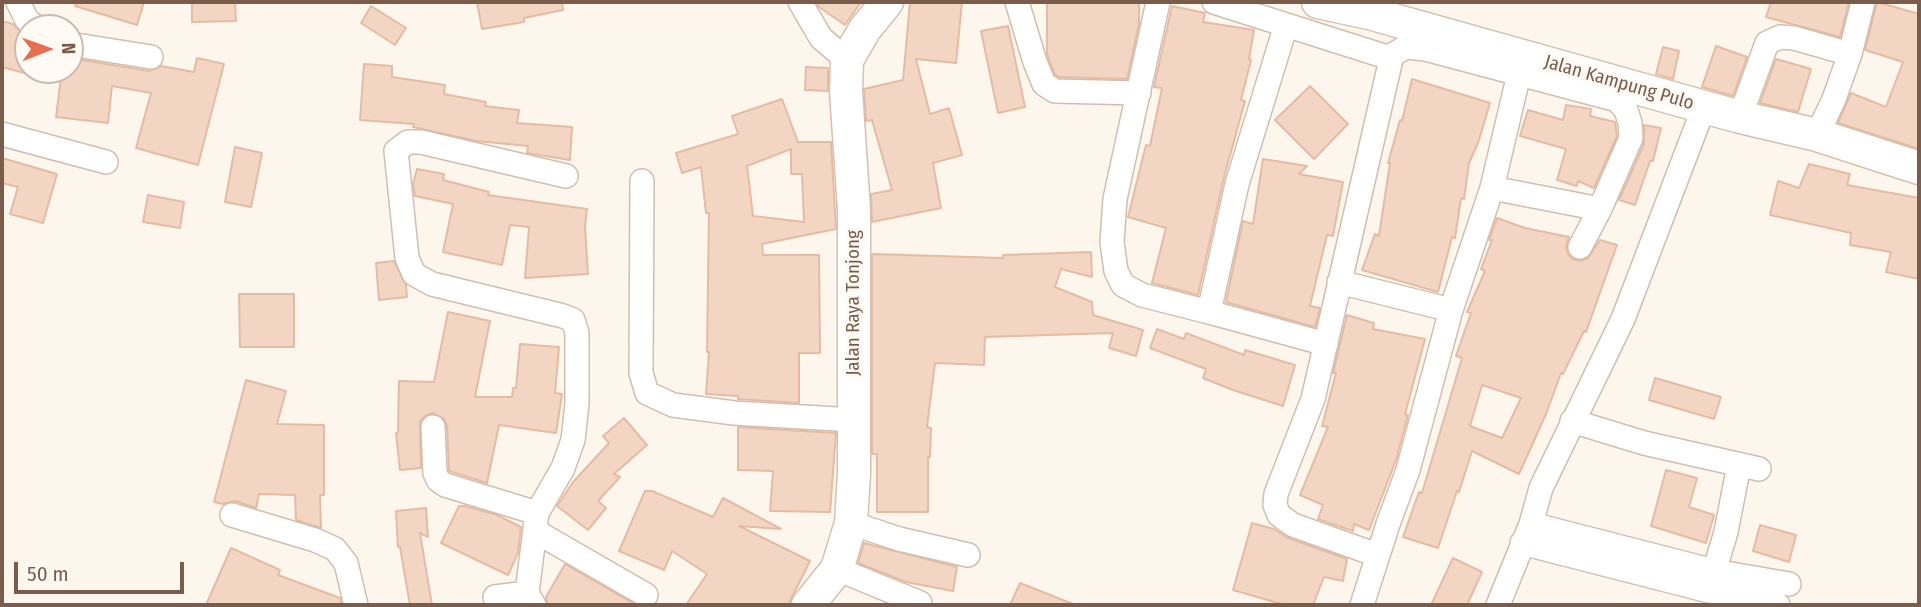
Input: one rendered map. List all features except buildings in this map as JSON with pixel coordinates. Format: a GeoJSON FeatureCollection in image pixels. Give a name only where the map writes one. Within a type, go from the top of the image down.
{"type":"FeatureCollection","features":[{"type":"Feature","properties":{"kind":"main road","name":"Jalan Raya Tonjong"},"geometry":{"type":"LineString","coordinates":[[808,605],[837,569],[851,523],[854,420],[853,210],[846,91],[847,60],[864,29],[887,2]]}},
{"type":"Feature","properties":{"kind":"main road","name":"Jalan Kampung Pulo"},"geometry":{"type":"LineString","coordinates":[[1331,3],[1740,117],[1817,135],[1919,168]]}},
{"type":"Feature","properties":{"kind":"street"},"geometry":{"type":"LineString","coordinates":[[800,2],[821,38],[847,60]]}},
{"type":"Feature","properties":{"kind":"street"},"geometry":{"type":"LineString","coordinates":[[1017,2],[1035,62],[1045,83],[1055,91],[1139,93]]}},
{"type":"Feature","properties":{"kind":"street"},"geometry":{"type":"LineString","coordinates":[[1158,2],[1115,199],[1112,242],[1116,271],[1123,285],[1142,295],[1326,344]]}},
{"type":"Feature","properties":{"kind":"street"},"geometry":{"type":"LineString","coordinates":[[1214,2],[1331,37],[1390,58]]}},
{"type":"Feature","properties":{"kind":"street"},"geometry":{"type":"LineString","coordinates":[[1817,135],[1834,99],[1850,54],[1863,2]]}},
{"type":"Feature","properties":{"kind":"street"},"geometry":{"type":"LineString","coordinates":[[1331,3],[1331,37]]}},
{"type":"Feature","properties":{"kind":"street"},"geometry":{"type":"LineString","coordinates":[[1209,312],[1237,184],[1286,25]]}},
{"type":"Feature","properties":{"kind":"street"},"geometry":{"type":"LineString","coordinates":[[1740,117],[1767,43],[1780,37],[1794,38],[1850,54]]}},
{"type":"Feature","properties":{"kind":"street"},"geometry":{"type":"LineString","coordinates":[[84,46],[151,57]]}},
{"type":"Feature","properties":{"kind":"street"},"geometry":{"type":"LineString","coordinates":[[1377,555],[1293,525],[1279,515],[1275,505],[1276,494],[1313,399],[1390,58],[1398,50],[1406,47],[1425,49],[1617,100],[1626,110],[1631,138],[1580,247]]}},
{"type":"Feature","properties":{"kind":"street"},"geometry":{"type":"LineString","coordinates":[[1362,605],[1408,470],[1451,310],[1492,188],[1520,75]]}},
{"type":"Feature","properties":{"kind":"street"},"geometry":{"type":"LineString","coordinates":[[1498,605],[1527,533],[1541,488],[1623,319],[1704,107]]}},
{"type":"Feature","properties":{"kind":"street"},"geometry":{"type":"LineString","coordinates":[[2,134],[106,162]]}},
{"type":"Feature","properties":{"kind":"street"},"geometry":{"type":"LineString","coordinates":[[495,597],[530,599],[536,522],[563,468],[573,440],[577,403],[578,333],[573,320],[432,284],[414,274],[407,258],[396,151],[408,142],[421,142],[566,176]]}},
{"type":"Feature","properties":{"kind":"street"},"geometry":{"type":"LineString","coordinates":[[642,181],[641,373],[647,393],[673,405],[722,412],[854,420]]}},
{"type":"Feature","properties":{"kind":"street"},"geometry":{"type":"LineString","coordinates":[[1492,188],[1600,209]]}},
{"type":"Feature","properties":{"kind":"street"},"geometry":{"type":"LineString","coordinates":[[1339,282],[1451,310]]}},
{"type":"Feature","properties":{"kind":"street"},"geometry":{"type":"LineString","coordinates":[[1572,421],[1644,443],[1749,467],[1709,589]]}},
{"type":"Feature","properties":{"kind":"street"},"geometry":{"type":"LineString","coordinates":[[433,427],[435,473],[444,485],[536,522],[646,594]]}},
{"type":"Feature","properties":{"kind":"street"},"geometry":{"type":"LineString","coordinates":[[232,515],[315,540],[334,549],[346,564],[356,605]]}},
{"type":"Feature","properties":{"kind":"street"},"geometry":{"type":"LineString","coordinates":[[851,523],[899,539],[968,555]]}},
{"type":"Feature","properties":{"kind":"street"},"geometry":{"type":"LineString","coordinates":[[1527,533],[1709,589],[1778,605]]}},
{"type":"Feature","properties":{"kind":"street"},"geometry":{"type":"LineString","coordinates":[[837,569],[919,603]]}},
{"type":"Feature","properties":{"kind":"street"},"geometry":{"type":"LineString","coordinates":[[1709,589],[1789,584]]}}]}
